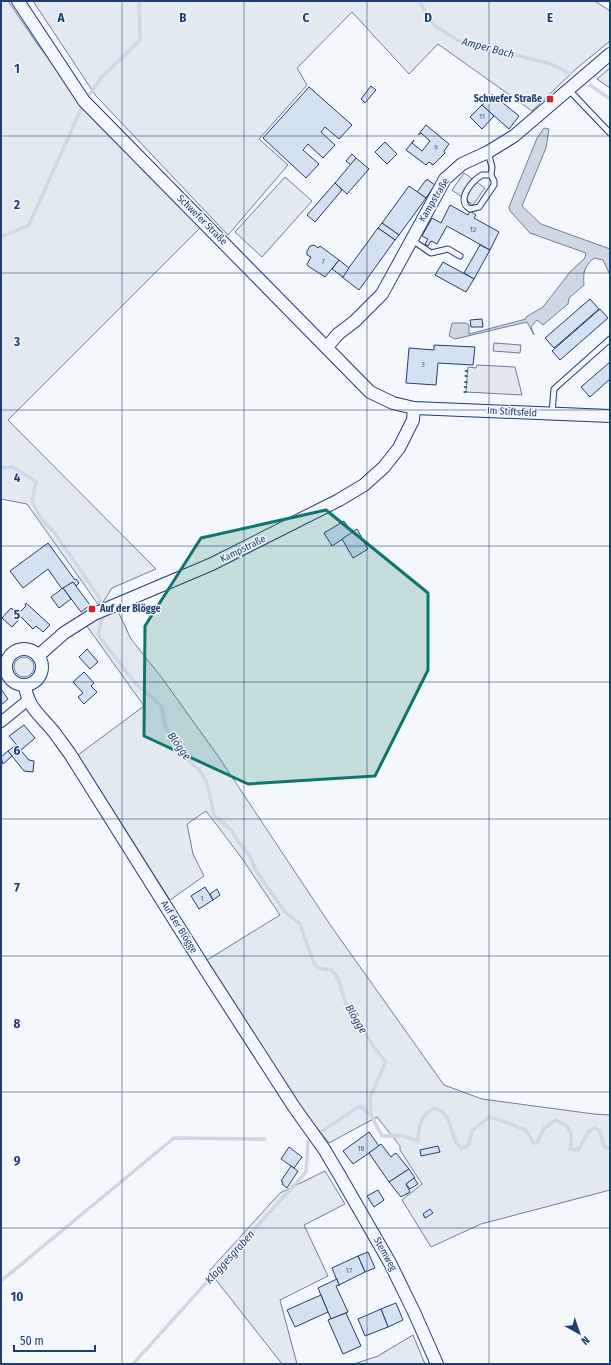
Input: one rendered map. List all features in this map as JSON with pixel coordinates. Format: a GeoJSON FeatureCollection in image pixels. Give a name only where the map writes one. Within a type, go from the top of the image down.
{"type":"FeatureCollection","features":[{"type":"Feature","properties":{"kind":"street","name":"Schwefer Straße"},"geometry":{"type":"LineString","coordinates":[[18,1],[84,101],[370,392],[393,403],[414,408]]}},
{"type":"Feature","properties":{"kind":"street","name":"Kampstraße"},"geometry":{"type":"LineString","coordinates":[[327,347],[338,334],[382,294],[445,179],[462,164],[488,152],[514,136],[610,54]]}},
{"type":"Feature","properties":{"kind":"street","name":"Kampstraße"},"geometry":{"type":"LineString","coordinates":[[38,656],[64,633],[94,614],[218,561],[339,500],[364,485],[384,467],[399,448],[412,420],[414,408]]}},
{"type":"Feature","properties":{"kind":"street","name":"Im Stiftsfeld"},"geometry":{"type":"LineString","coordinates":[[414,408],[610,416]]}},
{"type":"Feature","properties":{"kind":"street"},"geometry":{"type":"LineString","coordinates":[[22,649],[28,649],[38,656],[41,661],[41,673],[33,682],[26,685],[13,681],[9,678],[3,666],[6,654],[22,649]]}},
{"type":"Feature","properties":{"kind":"street","name":"Auf der Blögge"},"geometry":{"type":"LineString","coordinates":[[26,685],[28,700],[32,707],[53,731],[70,754],[289,1101],[324,1149]]}},
{"type":"Feature","properties":{"kind":"street"},"geometry":{"type":"LineString","coordinates":[[1,722],[28,700]]}},
{"type":"Feature","properties":{"kind":"street","name":"Stemweg"},"geometry":{"type":"LineString","coordinates":[[324,1149],[390,1263],[437,1364]]}},
{"type":"Feature","properties":{"kind":"lane"},"geometry":{"type":"LineString","coordinates":[[569,90],[610,133]]}},
{"type":"Feature","properties":{"kind":"lane"},"geometry":{"type":"LineString","coordinates":[[488,152],[491,160],[491,175],[494,185],[479,207],[470,209],[466,207],[463,202],[463,196],[482,174],[491,175]]}},
{"type":"Feature","properties":{"kind":"lane"},"geometry":{"type":"LineString","coordinates":[[411,239],[431,253],[448,249],[460,256]]}},
{"type":"Feature","properties":{"kind":"lane"},"geometry":{"type":"LineString","coordinates":[[552,414],[554,389],[610,339]]}},
{"type":"Feature","properties":{"kind":"highlighted area"},"geometry":{"type":"Polygon","coordinates":[[[326,510],[428,593],[428,670],[375,776],[248,784],[144,736],[145,626],[201,538],[326,510]]]}},
{"type":"Feature","properties":{"kind":"shaded area"},"geometry":{"type":"Polygon","coordinates":[[[1,1],[8,1],[38,45],[83,103],[203,225],[8,420],[156,569],[112,588],[100,607],[27,504],[1,499],[1,1]]]}},
{"type":"Feature","properties":{"kind":"shaded area"},"geometry":{"type":"Polygon","coordinates":[[[33,1],[595,1],[610,11],[610,41],[577,68],[532,111],[438,44],[409,74],[352,12],[297,68],[307,85],[259,139],[288,165],[228,235],[96,96],[33,1]]]}},
{"type":"Feature","properties":{"kind":"shaded area"},"geometry":{"type":"Polygon","coordinates":[[[610,68],[610,88],[597,79],[610,68]]]}},
{"type":"Feature","properties":{"kind":"shaded area"},"geometry":{"type":"Polygon","coordinates":[[[544,128],[549,129],[546,148],[522,206],[541,224],[610,249],[610,275],[603,260],[594,258],[585,270],[584,285],[569,298],[568,304],[543,325],[537,320],[531,327],[534,335],[527,322],[455,339],[449,336],[452,323],[466,323],[469,325],[469,334],[526,319],[526,317],[543,307],[570,272],[585,258],[586,253],[530,233],[510,211],[509,207],[537,138],[544,128]]]}},
{"type":"Feature","properties":{"kind":"shaded area"},"geometry":{"type":"Polygon","coordinates":[[[464,173],[485,188],[473,205],[452,190],[464,173]]]}},
{"type":"Feature","properties":{"kind":"shaded area"},"geometry":{"type":"Polygon","coordinates":[[[285,177],[312,201],[262,257],[235,232],[285,177]]]}},
{"type":"Feature","properties":{"kind":"shaded area"},"geometry":{"type":"Polygon","coordinates":[[[494,343],[521,345],[520,353],[493,351],[494,343]]]}},
{"type":"Feature","properties":{"kind":"shaded area"},"geometry":{"type":"Polygon","coordinates":[[[477,365],[515,367],[522,395],[466,392],[468,367],[476,368],[477,365]]]}},
{"type":"Feature","properties":{"kind":"shaded area"},"geometry":{"type":"Polygon","coordinates":[[[116,607],[131,639],[162,678],[218,756],[331,926],[444,1085],[482,1099],[610,1115],[610,1190],[481,1224],[431,1247],[402,1200],[422,1184],[400,1150],[400,1146],[377,1117],[329,1143],[298,1104],[207,960],[280,915],[241,857],[206,811],[187,824],[193,854],[204,876],[170,900],[78,755],[144,706],[84,622],[116,607]]]}},
{"type":"Feature","properties":{"kind":"shaded area"},"geometry":{"type":"Polygon","coordinates":[[[20,657],[28,657],[34,663],[34,671],[28,677],[20,677],[14,671],[14,663],[20,657]]]}},
{"type":"Feature","properties":{"kind":"shaded area"},"geometry":{"type":"Polygon","coordinates":[[[325,1171],[345,1204],[304,1225],[328,1276],[280,1300],[297,1364],[282,1364],[209,1271],[280,1193],[325,1171]]]}},
{"type":"Feature","properties":{"kind":"shaded area"},"geometry":{"type":"Polygon","coordinates":[[[413,1335],[425,1364],[354,1364],[378,1356],[413,1335]]]}},
{"type":"Feature","properties":{"kind":"building"},"geometry":{"type":"Polygon","coordinates":[[[371,86],[376,90],[365,103],[361,99],[371,86]]]}},
{"type":"Feature","properties":{"kind":"building"},"geometry":{"type":"Polygon","coordinates":[[[309,87],[352,125],[339,139],[325,127],[321,132],[335,145],[323,158],[308,144],[303,150],[319,164],[306,178],[263,138],[309,87]]]}},
{"type":"Feature","properties":{"kind":"building"},"geometry":{"type":"Polygon","coordinates":[[[492,94],[519,116],[509,129],[482,105],[485,102],[484,100],[492,94]]]}},
{"type":"Feature","properties":{"kind":"building"},"geometry":{"type":"Polygon","coordinates":[[[482,105],[494,116],[482,129],[470,117],[482,105]]]}},
{"type":"Feature","properties":{"kind":"building"},"geometry":{"type":"Polygon","coordinates":[[[426,125],[449,144],[444,151],[445,153],[433,165],[429,162],[426,165],[406,150],[414,140],[412,143],[422,151],[430,141],[421,133],[418,135],[426,125]]]}},
{"type":"Feature","properties":{"kind":"building"},"geometry":{"type":"Polygon","coordinates":[[[385,142],[397,154],[387,164],[375,152],[385,142]]]}},
{"type":"Feature","properties":{"kind":"building"},"geometry":{"type":"Polygon","coordinates":[[[352,154],[356,158],[351,165],[346,161],[352,154]]]}},
{"type":"Feature","properties":{"kind":"building"},"geometry":{"type":"Polygon","coordinates":[[[356,158],[369,169],[347,194],[335,183],[356,158]]]}},
{"type":"Feature","properties":{"kind":"building"},"geometry":{"type":"Polygon","coordinates":[[[426,180],[435,185],[426,198],[417,192],[426,180]]]}},
{"type":"Feature","properties":{"kind":"building"},"geometry":{"type":"Polygon","coordinates":[[[335,183],[342,190],[315,222],[307,215],[335,183]]]}},
{"type":"Feature","properties":{"kind":"building"},"geometry":{"type":"Polygon","coordinates":[[[409,186],[426,198],[399,235],[382,223],[409,186]]]}},
{"type":"Feature","properties":{"kind":"building"},"geometry":{"type":"Polygon","coordinates":[[[450,205],[468,215],[470,211],[476,215],[474,218],[499,232],[490,250],[447,226],[437,244],[431,241],[428,246],[425,244],[428,239],[422,236],[432,218],[441,223],[450,205]]]}},
{"type":"Feature","properties":{"kind":"building"},"geometry":{"type":"Polygon","coordinates":[[[382,223],[399,235],[395,240],[378,228],[382,223]]]}},
{"type":"Feature","properties":{"kind":"building"},"geometry":{"type":"Polygon","coordinates":[[[378,228],[395,240],[359,290],[342,277],[378,228]]]}},
{"type":"Feature","properties":{"kind":"building"},"geometry":{"type":"Polygon","coordinates":[[[314,245],[318,248],[320,246],[339,260],[325,277],[307,264],[311,257],[307,255],[307,251],[310,246],[314,245]]]}},
{"type":"Feature","properties":{"kind":"building"},"geometry":{"type":"Polygon","coordinates":[[[480,245],[490,250],[474,279],[464,273],[480,245]]]}},
{"type":"Feature","properties":{"kind":"building"},"geometry":{"type":"Polygon","coordinates":[[[339,260],[349,268],[343,277],[332,269],[339,260]]]}},
{"type":"Feature","properties":{"kind":"building"},"geometry":{"type":"Polygon","coordinates":[[[443,262],[474,279],[466,292],[435,275],[443,262]]]}},
{"type":"Feature","properties":{"kind":"building"},"geometry":{"type":"Polygon","coordinates":[[[590,299],[599,309],[554,348],[545,338],[590,299]]]}},
{"type":"Feature","properties":{"kind":"building"},"geometry":{"type":"Polygon","coordinates":[[[600,309],[608,318],[560,360],[552,351],[600,309]]]}},
{"type":"Feature","properties":{"kind":"building"},"geometry":{"type":"Polygon","coordinates":[[[482,319],[483,327],[471,327],[470,320],[482,319]]]}},
{"type":"Feature","properties":{"kind":"building"},"geometry":{"type":"Polygon","coordinates":[[[434,345],[475,347],[473,365],[438,363],[436,385],[406,383],[409,348],[434,350],[434,345]]]}},
{"type":"Feature","properties":{"kind":"building"},"geometry":{"type":"Polygon","coordinates":[[[610,362],[610,379],[590,397],[581,387],[610,362]]]}},
{"type":"Feature","properties":{"kind":"building"},"geometry":{"type":"Polygon","coordinates":[[[344,521],[352,533],[332,546],[324,533],[344,521]]]}},
{"type":"Feature","properties":{"kind":"building"},"geometry":{"type":"Polygon","coordinates":[[[357,529],[368,549],[353,558],[342,539],[357,529]]]}},
{"type":"Feature","properties":{"kind":"building"},"geometry":{"type":"Polygon","coordinates":[[[48,543],[75,580],[76,579],[79,583],[76,586],[73,582],[62,589],[48,569],[23,588],[10,571],[48,543]]]}},
{"type":"Feature","properties":{"kind":"building"},"geometry":{"type":"Polygon","coordinates":[[[73,582],[90,605],[81,612],[63,588],[73,582]]]}},
{"type":"Feature","properties":{"kind":"building"},"geometry":{"type":"Polygon","coordinates":[[[63,588],[71,599],[59,608],[51,597],[63,588]]]}},
{"type":"Feature","properties":{"kind":"building"},"geometry":{"type":"Polygon","coordinates":[[[26,603],[50,625],[43,632],[36,626],[33,629],[18,614],[26,606],[26,603]]]}},
{"type":"Feature","properties":{"kind":"building"},"geometry":{"type":"Polygon","coordinates":[[[11,608],[21,617],[12,627],[2,618],[11,608]]]}},
{"type":"Feature","properties":{"kind":"building"},"geometry":{"type":"Polygon","coordinates":[[[87,649],[98,662],[90,669],[79,657],[87,649]]]}},
{"type":"Feature","properties":{"kind":"building"},"geometry":{"type":"Polygon","coordinates":[[[84,672],[94,683],[91,686],[97,692],[84,704],[78,697],[83,693],[73,682],[84,672]]]}},
{"type":"Feature","properties":{"kind":"building"},"geometry":{"type":"Polygon","coordinates":[[[1,689],[8,699],[1,705],[1,689]]]}},
{"type":"Feature","properties":{"kind":"building"},"geometry":{"type":"Polygon","coordinates":[[[24,725],[35,738],[21,750],[9,736],[24,725]]]}},
{"type":"Feature","properties":{"kind":"building"},"geometry":{"type":"Polygon","coordinates":[[[16,745],[29,760],[34,761],[33,772],[24,771],[8,751],[16,745]]]}},
{"type":"Feature","properties":{"kind":"building"},"geometry":{"type":"Polygon","coordinates":[[[8,751],[12,756],[3,764],[1,757],[8,751]]]}},
{"type":"Feature","properties":{"kind":"building"},"geometry":{"type":"Polygon","coordinates":[[[205,887],[213,900],[199,909],[191,896],[205,887]]]}},
{"type":"Feature","properties":{"kind":"building"},"geometry":{"type":"Polygon","coordinates":[[[217,889],[220,895],[213,900],[210,894],[217,889]]]}},
{"type":"Feature","properties":{"kind":"building"},"geometry":{"type":"Polygon","coordinates":[[[369,1132],[379,1146],[353,1164],[343,1151],[369,1132]]]}},
{"type":"Feature","properties":{"kind":"building"},"geometry":{"type":"Polygon","coordinates":[[[381,1144],[391,1157],[396,1153],[409,1169],[389,1182],[369,1153],[381,1144]]]}},
{"type":"Feature","properties":{"kind":"building"},"geometry":{"type":"Polygon","coordinates":[[[438,1146],[440,1152],[421,1156],[420,1150],[438,1146]]]}},
{"type":"Feature","properties":{"kind":"building"},"geometry":{"type":"Polygon","coordinates":[[[289,1147],[302,1157],[294,1168],[281,1159],[289,1147]]]}},
{"type":"Feature","properties":{"kind":"building"},"geometry":{"type":"Polygon","coordinates":[[[291,1166],[298,1171],[287,1188],[281,1181],[291,1166]]]}},
{"type":"Feature","properties":{"kind":"building"},"geometry":{"type":"Polygon","coordinates":[[[409,1169],[415,1178],[406,1184],[410,1192],[401,1197],[389,1182],[409,1169]]]}},
{"type":"Feature","properties":{"kind":"building"},"geometry":{"type":"Polygon","coordinates":[[[414,1178],[418,1184],[410,1189],[406,1184],[414,1178]]]}},
{"type":"Feature","properties":{"kind":"building"},"geometry":{"type":"Polygon","coordinates":[[[378,1190],[384,1200],[374,1207],[367,1196],[378,1190]]]}},
{"type":"Feature","properties":{"kind":"building"},"geometry":{"type":"Polygon","coordinates":[[[430,1209],[433,1213],[425,1218],[423,1214],[430,1209]]]}},
{"type":"Feature","properties":{"kind":"building"},"geometry":{"type":"Polygon","coordinates":[[[368,1252],[375,1268],[365,1272],[358,1256],[368,1252]]]}},
{"type":"Feature","properties":{"kind":"building"},"geometry":{"type":"Polygon","coordinates":[[[358,1256],[365,1272],[339,1285],[332,1268],[358,1256]]]}},
{"type":"Feature","properties":{"kind":"building"},"geometry":{"type":"Polygon","coordinates":[[[337,1279],[339,1285],[336,1286],[348,1312],[331,1319],[318,1288],[337,1279]]]}},
{"type":"Feature","properties":{"kind":"building"},"geometry":{"type":"Polygon","coordinates":[[[321,1295],[328,1312],[295,1327],[287,1310],[321,1295]]]}},
{"type":"Feature","properties":{"kind":"building"},"geometry":{"type":"Polygon","coordinates":[[[396,1303],[403,1320],[388,1327],[381,1309],[396,1303]]]}},
{"type":"Feature","properties":{"kind":"building"},"geometry":{"type":"Polygon","coordinates":[[[381,1309],[388,1327],[365,1336],[358,1319],[381,1309]]]}},
{"type":"Feature","properties":{"kind":"building"},"geometry":{"type":"Polygon","coordinates":[[[346,1313],[361,1346],[343,1354],[328,1320],[346,1313]]]}},
{"type":"Feature","properties":{"kind":"waterway"},"geometry":{"type":"LineString","coordinates":[[90,94],[101,78],[140,40],[139,1]]}},
{"type":"Feature","properties":{"kind":"waterway","name":"Amper Bach"},"geometry":{"type":"LineString","coordinates":[[419,1],[434,25],[457,40],[551,64],[571,74]]}},
{"type":"Feature","properties":{"kind":"waterway","name":"Amper Bach"},"geometry":{"type":"LineString","coordinates":[[590,85],[610,99]]}},
{"type":"Feature","properties":{"kind":"waterway"},"geometry":{"type":"LineString","coordinates":[[1,237],[29,225],[81,109]]}},
{"type":"Feature","properties":{"kind":"waterway","name":"Blögge"},"geometry":{"type":"LineString","coordinates":[[1,468],[13,467],[36,482],[32,501],[41,519],[54,532],[99,597],[100,602]]}},
{"type":"Feature","properties":{"kind":"waterway","name":"Blögge"},"geometry":{"type":"LineString","coordinates":[[102,617],[98,635],[136,684],[153,698],[162,708],[165,726],[182,754],[200,771],[207,783],[214,815],[232,831],[239,843],[250,856],[255,869],[285,912],[300,924],[314,963],[318,968],[331,970],[338,978],[346,1004],[354,1014],[373,1046],[386,1062],[370,1097],[371,1115],[382,1136],[403,1136],[418,1141],[421,1122],[426,1114],[434,1108],[446,1115],[454,1137],[461,1148],[466,1147],[469,1144],[472,1131],[489,1117],[526,1131],[533,1143],[537,1143],[544,1128],[556,1120],[565,1125],[570,1131],[570,1149],[578,1150],[589,1131],[595,1128],[600,1131],[604,1147],[610,1148]]}},
{"type":"Feature","properties":{"kind":"waterway","name":"Klaggesgraben"},"geometry":{"type":"LineString","coordinates":[[322,1131],[360,1106],[370,1115]]}},
{"type":"Feature","properties":{"kind":"waterway"},"geometry":{"type":"LineString","coordinates":[[1,1281],[174,1138],[265,1139]]}},
{"type":"Feature","properties":{"kind":"waterway","name":"Klaggesgraben"},"geometry":{"type":"LineString","coordinates":[[133,1364],[306,1172],[308,1141]]}},
{"type":"Feature","properties":{"kind":"hedge"},"geometry":{"type":"LineString","coordinates":[[466,377],[467,367]]}},
{"type":"Feature","properties":{"kind":"hedge"},"geometry":{"type":"LineString","coordinates":[[465,393],[466,380]]}},
{"type":"Feature","properties":{"kind":"place","name":"Schwefer Straße"},"geometry":{"type":"Point","coordinates":[550,99]}},
{"type":"Feature","properties":{"kind":"place","name":"Auf der Blögge"},"geometry":{"type":"Point","coordinates":[92,609]}}]}
